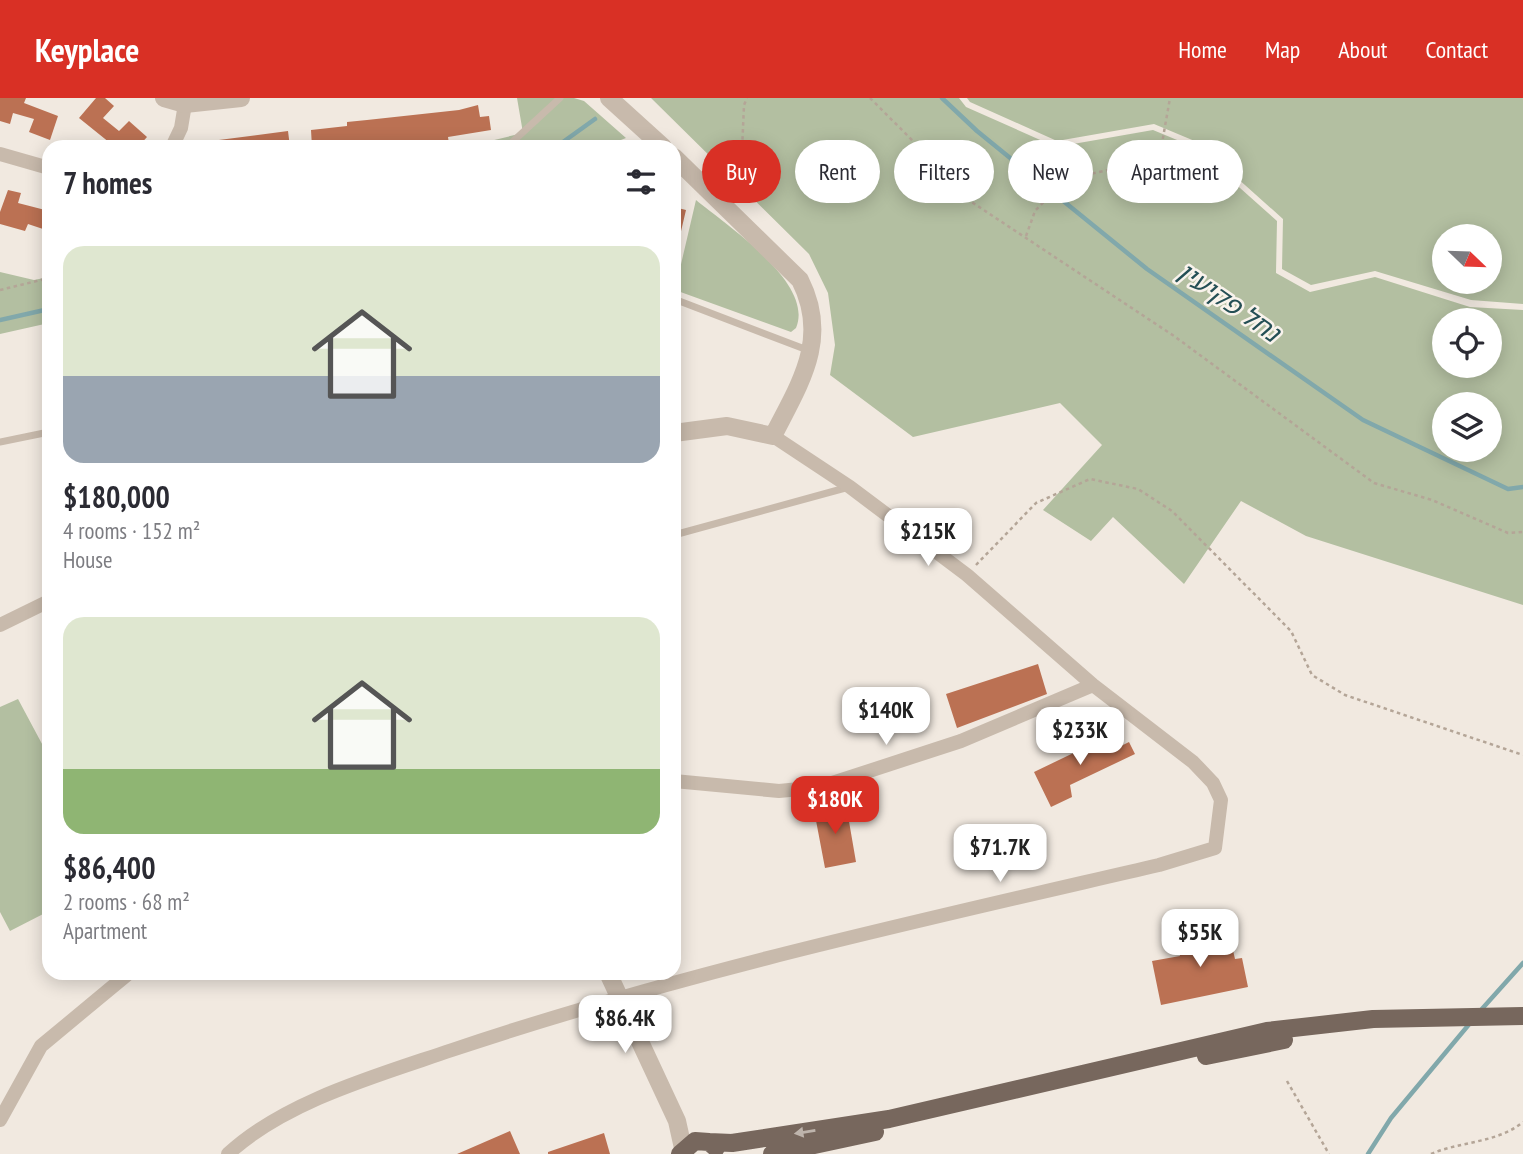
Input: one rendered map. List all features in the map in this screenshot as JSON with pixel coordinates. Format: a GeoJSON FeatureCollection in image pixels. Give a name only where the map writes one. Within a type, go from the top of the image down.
{"type":"FeatureCollection","features":[{"type":"Feature","properties":{"kind":"main road"},"geometry":{"type":"LineString","coordinates":[[681,1152],[710,1145],[889,1119],[1267,1031],[1394,1018],[1523,1016]]}},
{"type":"Feature","properties":{"kind":"main road"},"geometry":{"type":"LineString","coordinates":[[772,1154],[1282,1040],[1352,1031],[1523,1027]]}},
{"type":"Feature","properties":{"kind":"street"},"geometry":{"type":"LineString","coordinates":[[164,98],[185,104],[241,98]]}},
{"type":"Feature","properties":{"kind":"street"},"geometry":{"type":"LineString","coordinates":[[609,98],[655,140]]}},
{"type":"Feature","properties":{"kind":"street"},"geometry":{"type":"LineString","coordinates":[[175,140],[181,128],[185,104]]}},
{"type":"Feature","properties":{"kind":"street"},"geometry":{"type":"LineString","coordinates":[[0,154],[42,166]]}},
{"type":"Feature","properties":{"kind":"street"},"geometry":{"type":"LineString","coordinates":[[681,164],[800,279],[810,314],[811,352],[807,369],[774,436]]}},
{"type":"Feature","properties":{"kind":"street"},"geometry":{"type":"LineString","coordinates":[[228,1154],[249,1134],[279,1117],[381,1074],[518,1028],[816,943],[1146,868],[1215,848],[1221,800],[1213,783],[1192,762],[1093,685],[967,575],[850,487],[774,436],[727,425],[681,432]]}},
{"type":"Feature","properties":{"kind":"street"},"geometry":{"type":"LineString","coordinates":[[0,625],[42,604]]}},
{"type":"Feature","properties":{"kind":"street"},"geometry":{"type":"LineString","coordinates":[[681,782],[779,791],[820,787],[961,741],[1093,685]]}},
{"type":"Feature","properties":{"kind":"street"},"geometry":{"type":"LineString","coordinates":[[0,1120],[41,1046],[121,980]]}},
{"type":"Feature","properties":{"kind":"street"},"geometry":{"type":"LineString","coordinates":[[611,980],[677,1121],[687,1133],[710,1145]]}},
{"type":"Feature","properties":{"kind":"street"},"geometry":{"type":"LineString","coordinates":[[677,1121],[681,1152]]}},
{"type":"Feature","properties":{"kind":"lane"},"geometry":{"type":"LineString","coordinates":[[515,140],[560,98]]}},
{"type":"Feature","properties":{"kind":"lane"},"geometry":{"type":"LineString","coordinates":[[681,302],[811,352]]}},
{"type":"Feature","properties":{"kind":"lane"},"geometry":{"type":"LineString","coordinates":[[0,442],[42,433]]}},
{"type":"Feature","properties":{"kind":"lane"},"geometry":{"type":"LineString","coordinates":[[681,533],[850,487]]}},
{"type":"Feature","properties":{"kind":"path"},"geometry":{"type":"LineString","coordinates":[[728,208],[741,174],[744,105],[747,98]]}},
{"type":"Feature","properties":{"kind":"path"},"geometry":{"type":"LineString","coordinates":[[870,98],[923,151],[955,191],[1174,335],[1374,483],[1432,500],[1508,533],[1523,532]]}},
{"type":"Feature","properties":{"kind":"path"},"geometry":{"type":"LineString","coordinates":[[1026,236],[1035,211],[1066,179],[1132,165],[1161,149],[1170,98]]}},
{"type":"Feature","properties":{"kind":"path"},"geometry":{"type":"LineString","coordinates":[[0,290],[42,280]]}},
{"type":"Feature","properties":{"kind":"path"},"geometry":{"type":"LineString","coordinates":[[967,575],[1036,503],[1090,479],[1138,489],[1172,511],[1292,631],[1312,675],[1345,695],[1523,755]]}},
{"type":"Feature","properties":{"kind":"path"},"geometry":{"type":"LineString","coordinates":[[1287,1082],[1329,1154]]}},
{"type":"Feature","properties":{"kind":"path"},"geometry":{"type":"LineString","coordinates":[[1431,1154],[1459,1143],[1505,1134],[1523,1122]]}},
{"type":"Feature","properties":{"kind":"green space"},"geometry":{"type":"Polygon","coordinates":[[[517,98],[574,98],[584,101],[626,138],[494,140],[523,133],[517,98]]]}},
{"type":"Feature","properties":{"kind":"green space"},"geometry":{"type":"Polygon","coordinates":[[[651,98],[959,98],[966,107],[1040,140],[1008,140],[1008,203],[1093,203],[1093,141],[1153,130],[1177,140],[1107,140],[1107,203],[1243,203],[1243,191],[1277,221],[1276,273],[1310,292],[1375,277],[1470,307],[1488,308],[1432,308],[1432,378],[1502,378],[1502,309],[1523,310],[1523,605],[1306,536],[1241,501],[1184,584],[1113,517],[1091,541],[1043,510],[1102,445],[1060,403],[913,437],[830,375],[835,345],[828,293],[809,254],[757,203],[781,203],[781,140],[702,140],[702,148],[651,98]]]}},
{"type":"Feature","properties":{"kind":"green space"},"geometry":{"type":"Polygon","coordinates":[[[967,98],[1523,98],[1523,304],[1471,300],[1451,294],[1502,294],[1502,224],[1432,224],[1432,288],[1375,271],[1311,285],[1282,269],[1283,219],[1243,183],[1243,140],[1192,140],[1154,124],[1055,140],[970,102],[967,98]]]}},
{"type":"Feature","properties":{"kind":"green space"},"geometry":{"type":"Polygon","coordinates":[[[696,200],[746,240],[781,274],[793,293],[798,311],[796,328],[791,332],[681,292],[681,264],[696,200]]]}},
{"type":"Feature","properties":{"kind":"green space"},"geometry":{"type":"Polygon","coordinates":[[[0,272],[34,280],[42,278],[42,325],[0,334],[0,272]]]}},
{"type":"Feature","properties":{"kind":"green space"},"geometry":{"type":"Polygon","coordinates":[[[18,699],[42,744],[42,915],[10,931],[0,912],[0,707],[18,699]]]}},
{"type":"Feature","properties":{"kind":"building"},"geometry":{"type":"Polygon","coordinates":[[[0,98],[26,98],[24,103],[58,116],[50,140],[29,132],[34,119],[13,113],[10,124],[0,121],[0,98]]]}},
{"type":"Feature","properties":{"kind":"building"},"geometry":{"type":"Polygon","coordinates":[[[96,98],[105,98],[114,106],[103,118],[119,131],[129,121],[147,137],[144,140],[106,140],[79,118],[96,98]]]}},
{"type":"Feature","properties":{"kind":"building"},"geometry":{"type":"Polygon","coordinates":[[[478,105],[480,117],[489,116],[491,130],[448,137],[448,140],[312,140],[311,130],[347,126],[347,122],[459,110],[478,105]]]}},
{"type":"Feature","properties":{"kind":"building"},"geometry":{"type":"Polygon","coordinates":[[[288,131],[289,140],[219,140],[288,131]]]}},
{"type":"Feature","properties":{"kind":"building"},"geometry":{"type":"Polygon","coordinates":[[[8,190],[21,193],[18,203],[42,209],[42,229],[28,224],[25,231],[0,224],[0,212],[8,190]]]}},
{"type":"Feature","properties":{"kind":"building"},"geometry":{"type":"Polygon","coordinates":[[[681,209],[686,210],[681,231],[681,209]]]}},
{"type":"Feature","properties":{"kind":"building"},"geometry":{"type":"Polygon","coordinates":[[[1038,664],[1047,694],[957,728],[946,694],[1038,664]]]}},
{"type":"Feature","properties":{"kind":"building"},"geometry":{"type":"Polygon","coordinates":[[[1115,733],[1121,746],[1129,742],[1135,754],[1070,785],[1072,797],[1051,807],[1034,772],[1115,733]]]}},
{"type":"Feature","properties":{"kind":"building"},"geometry":{"type":"Polygon","coordinates":[[[846,804],[856,862],[825,868],[814,810],[846,804]]]}},
{"type":"Feature","properties":{"kind":"building"},"geometry":{"type":"Polygon","coordinates":[[[1228,929],[1235,959],[1242,958],[1248,987],[1161,1005],[1152,961],[1180,956],[1176,940],[1228,929]]]}},
{"type":"Feature","properties":{"kind":"building"},"geometry":{"type":"Polygon","coordinates":[[[510,1131],[520,1154],[457,1154],[510,1131]]]}},
{"type":"Feature","properties":{"kind":"building"},"geometry":{"type":"Polygon","coordinates":[[[604,1133],[610,1154],[548,1154],[548,1152],[604,1133]]]}},
{"type":"Feature","properties":{"kind":"waterway","name":"נחל פקיעין"},"geometry":{"type":"LineString","coordinates":[[942,98],[977,131],[1147,269],[1363,420],[1508,489],[1523,487]]}},
{"type":"Feature","properties":{"kind":"waterway","name":"נחל פקיעין"},"geometry":{"type":"LineString","coordinates":[[566,140],[595,119]]}},
{"type":"Feature","properties":{"kind":"waterway","name":"נחל פקיעין"},"geometry":{"type":"LineString","coordinates":[[0,320],[42,311]]}},
{"type":"Feature","properties":{"kind":"waterway"},"geometry":{"type":"LineString","coordinates":[[1481,1010],[1523,963]]}},
{"type":"Feature","properties":{"kind":"waterway"},"geometry":{"type":"LineString","coordinates":[[1368,1154],[1391,1118],[1471,1022]]}}]}
